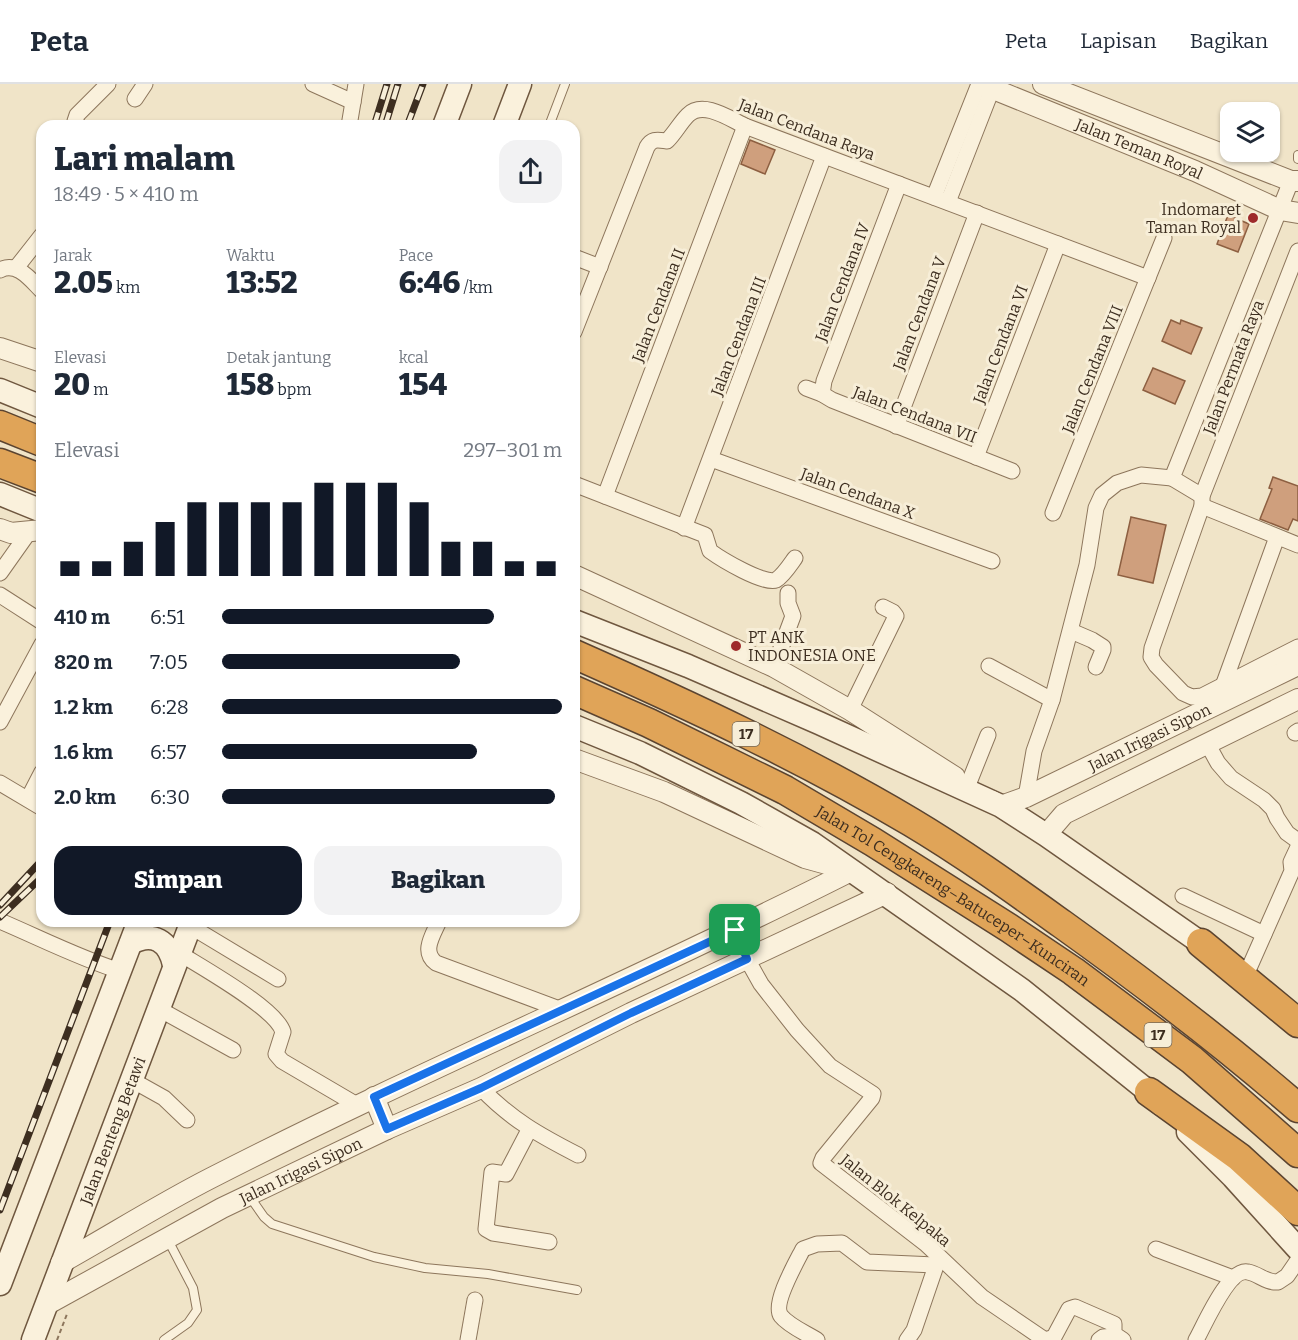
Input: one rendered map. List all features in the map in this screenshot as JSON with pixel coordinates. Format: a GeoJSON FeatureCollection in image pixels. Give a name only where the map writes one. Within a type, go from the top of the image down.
{"type":"FeatureCollection","features":[{"type":"Feature","properties":{"kind":"highway"},"geometry":{"type":"LineString","coordinates":[[0,425],[36,439]]}},
{"type":"Feature","properties":{"kind":"highway","name":"Jalan Tol Cengkareng–Batuceper–Kunciran"},"geometry":{"type":"LineString","coordinates":[[580,657],[660,692],[802,762],[913,823],[1027,899],[1139,979],[1298,1108]]}},
{"type":"Feature","properties":{"kind":"highway","name":"Jalan Tol Cengkareng–Batuceper–Kunciran"},"geometry":{"type":"LineString","coordinates":[[580,693],[649,723],[785,790],[873,842],[1009,928],[1073,971],[1192,1060],[1298,1153]]}},
{"type":"Feature","properties":{"kind":"highway"},"geometry":{"type":"LineString","coordinates":[[1201,943],[1298,1023]]}},
{"type":"Feature","properties":{"kind":"highway"},"geometry":{"type":"LineString","coordinates":[[1149,1092],[1239,1157],[1298,1211]]}},
{"type":"Feature","properties":{"kind":"main road"},"geometry":{"type":"LineString","coordinates":[[446,120],[460,84]]}},
{"type":"Feature","properties":{"kind":"main road"},"geometry":{"type":"LineString","coordinates":[[506,120],[520,84]]}},
{"type":"Feature","properties":{"kind":"main road"},"geometry":{"type":"LineString","coordinates":[[0,390],[36,405]]}},
{"type":"Feature","properties":{"kind":"main road"},"geometry":{"type":"LineString","coordinates":[[3,495],[36,509]]}},
{"type":"Feature","properties":{"kind":"main road"},"geometry":{"type":"LineString","coordinates":[[580,623],[688,666],[1012,804],[1040,831],[1298,1012]]}},
{"type":"Feature","properties":{"kind":"main road"},"geometry":{"type":"LineString","coordinates":[[580,728],[640,753],[741,803],[812,843],[1022,990],[1149,1092],[1298,1249]]}},
{"type":"Feature","properties":{"kind":"main road"},"geometry":{"type":"LineString","coordinates":[[0,1284],[137,927]]}},
{"type":"Feature","properties":{"kind":"main road","name":"Jalan Benteng Betawi"},"geometry":{"type":"LineString","coordinates":[[33,1340],[130,1079],[190,927]]}},
{"type":"Feature","properties":{"kind":"main road"},"geometry":{"type":"LineString","coordinates":[[131,943],[144,937],[162,942],[176,959]]}},
{"type":"Feature","properties":{"kind":"street"},"geometry":{"type":"LineString","coordinates":[[75,120],[77,115],[108,84]]}},
{"type":"Feature","properties":{"kind":"street"},"geometry":{"type":"LineString","coordinates":[[135,99],[145,84]]}},
{"type":"Feature","properties":{"kind":"street"},"geometry":{"type":"LineString","coordinates":[[313,84],[353,102]]}},
{"type":"Feature","properties":{"kind":"street"},"geometry":{"type":"LineString","coordinates":[[350,120],[356,84]]}},
{"type":"Feature","properties":{"kind":"street","name":"Jalan Teman Royal"},"geometry":{"type":"LineString","coordinates":[[1043,84],[1294,181]]}},
{"type":"Feature","properties":{"kind":"street"},"geometry":{"type":"LineString","coordinates":[[941,200],[987,85]]}},
{"type":"Feature","properties":{"kind":"street","name":"Jalan Teman Royal"},"geometry":{"type":"LineString","coordinates":[[987,85],[1289,212]]}},
{"type":"Feature","properties":{"kind":"street","name":"Jalan Cendana Raya"},"geometry":{"type":"LineString","coordinates":[[600,267],[650,141],[667,141],[696,109],[706,109],[745,126],[1148,278]]}},
{"type":"Feature","properties":{"kind":"street","name":"Jalan Cendana II"},"geometry":{"type":"LineString","coordinates":[[604,496],[745,126]]}},
{"type":"Feature","properties":{"kind":"street","name":"Jalan Cendana III"},"geometry":{"type":"LineString","coordinates":[[684,528],[824,156]]}},
{"type":"Feature","properties":{"kind":"street"},"geometry":{"type":"LineString","coordinates":[[1172,478],[1254,270],[1289,212],[1294,181]]}},
{"type":"Feature","properties":{"kind":"street","name":"Jalan Cendana IV"},"geometry":{"type":"LineString","coordinates":[[822,394],[824,381],[899,184]]}},
{"type":"Feature","properties":{"kind":"street","name":"Jalan Cendana V"},"geometry":{"type":"LineString","coordinates":[[896,426],[977,213]]}},
{"type":"Feature","properties":{"kind":"street","name":"Jalan Cendana VIII"},"geometry":{"type":"LineString","coordinates":[[1053,513],[1070,488],[1164,238]]}},
{"type":"Feature","properties":{"kind":"street"},"geometry":{"type":"LineString","coordinates":[[16,268],[36,243]]}},
{"type":"Feature","properties":{"kind":"street","name":"Jalan Cendana VI"},"geometry":{"type":"LineString","coordinates":[[976,457],[1058,244]]}},
{"type":"Feature","properties":{"kind":"street","name":"Jalan Permata Raya"},"geometry":{"type":"LineString","coordinates":[[1222,686],[1202,696],[1192,697],[1183,693],[1156,665],[1151,657],[1152,648],[1202,501],[1298,251]]}},
{"type":"Feature","properties":{"kind":"street"},"geometry":{"type":"LineString","coordinates":[[580,259],[600,267],[580,317]]}},
{"type":"Feature","properties":{"kind":"street"},"geometry":{"type":"LineString","coordinates":[[0,270],[6,267],[16,268],[36,286]]}},
{"type":"Feature","properties":{"kind":"street"},"geometry":{"type":"LineString","coordinates":[[0,348],[36,360]]}},
{"type":"Feature","properties":{"kind":"street","name":"Jalan Cendana VII"},"geometry":{"type":"LineString","coordinates":[[806,388],[1012,471]]}},
{"type":"Feature","properties":{"kind":"street","name":"Jalan Cendana X"},"geometry":{"type":"LineString","coordinates":[[711,459],[992,561]]}},
{"type":"Feature","properties":{"kind":"street"},"geometry":{"type":"LineString","coordinates":[[580,579],[774,667],[850,710],[968,785],[1012,804],[1052,700],[1088,565],[1096,508],[1102,495],[1117,483],[1142,475],[1172,478],[1202,501],[1298,545]]}},
{"type":"Feature","properties":{"kind":"street"},"geometry":{"type":"LineString","coordinates":[[580,486],[705,535],[710,551],[758,577],[771,581],[778,579],[795,558]]}},
{"type":"Feature","properties":{"kind":"street"},"geometry":{"type":"LineString","coordinates":[[0,529],[11,533],[36,531]]}},
{"type":"Feature","properties":{"kind":"street"},"geometry":{"type":"LineString","coordinates":[[0,573],[36,531]]}},
{"type":"Feature","properties":{"kind":"street"},"geometry":{"type":"LineString","coordinates":[[1222,686],[1277,537]]}},
{"type":"Feature","properties":{"kind":"street"},"geometry":{"type":"LineString","coordinates":[[774,667],[793,616],[788,603],[788,593]]}},
{"type":"Feature","properties":{"kind":"street"},"geometry":{"type":"LineString","coordinates":[[0,595],[36,618]]}},
{"type":"Feature","properties":{"kind":"street"},"geometry":{"type":"LineString","coordinates":[[850,710],[896,616],[883,607]]}},
{"type":"Feature","properties":{"kind":"street"},"geometry":{"type":"LineString","coordinates":[[1071,631],[1102,647],[1103,650],[1096,667]]}},
{"type":"Feature","properties":{"kind":"street"},"geometry":{"type":"LineString","coordinates":[[1222,686],[1298,647]]}},
{"type":"Feature","properties":{"kind":"street"},"geometry":{"type":"LineString","coordinates":[[0,722],[36,655]]}},
{"type":"Feature","properties":{"kind":"street","name":"Jalan Irigasi Sipon"},"geometry":{"type":"LineString","coordinates":[[1012,804],[1298,665]]}},
{"type":"Feature","properties":{"kind":"street"},"geometry":{"type":"LineString","coordinates":[[989,666],[1052,700]]}},
{"type":"Feature","properties":{"kind":"street","name":"Jalan Irigasi Sipon"},"geometry":{"type":"LineString","coordinates":[[1040,831],[1064,814],[1298,699]]}},
{"type":"Feature","properties":{"kind":"street"},"geometry":{"type":"LineString","coordinates":[[968,785],[988,735]]}},
{"type":"Feature","properties":{"kind":"street"},"geometry":{"type":"LineString","coordinates":[[1208,743],[1218,763],[1231,778],[1264,800],[1273,809],[1276,818],[1287,833],[1298,841]]}},
{"type":"Feature","properties":{"kind":"street"},"geometry":{"type":"LineString","coordinates":[[580,761],[664,792],[805,858],[851,871]]}},
{"type":"Feature","properties":{"kind":"street"},"geometry":{"type":"LineString","coordinates":[[0,783],[36,804]]}},
{"type":"Feature","properties":{"kind":"street"},"geometry":{"type":"LineString","coordinates":[[28,799],[36,784]]}},
{"type":"Feature","properties":{"kind":"street"},"geometry":{"type":"LineString","coordinates":[[1246,975],[1292,871],[1291,862],[1298,848]]}},
{"type":"Feature","properties":{"kind":"street","name":"Jalan Irigasi Sipon"},"geometry":{"type":"LineString","coordinates":[[46,1305],[249,1196],[376,1111],[562,1010],[735,931],[851,871]]}},
{"type":"Feature","properties":{"kind":"street","name":"Jalan Irigasi Sipon"},"geometry":{"type":"LineString","coordinates":[[61,1263],[209,1179],[376,1111],[481,1088],[631,1013],[885,892]]}},
{"type":"Feature","properties":{"kind":"street"},"geometry":{"type":"LineString","coordinates":[[1183,896],[1264,934]]}},
{"type":"Feature","properties":{"kind":"street"},"geometry":{"type":"LineString","coordinates":[[4,927],[38,936],[86,960],[120,971]]}},
{"type":"Feature","properties":{"kind":"street"},"geometry":{"type":"LineString","coordinates":[[196,927],[278,979]]}},
{"type":"Feature","properties":{"kind":"street"},"geometry":{"type":"LineString","coordinates":[[436,927],[428,946],[428,953],[436,963],[562,1010]]}},
{"type":"Feature","properties":{"kind":"street","name":"Jalan Blok Kelpaka"},"geometry":{"type":"LineString","coordinates":[[735,931],[747,958],[770,998],[822,1058],[873,1094],[821,1163],[926,1244],[937,1261],[982,1297],[1045,1340],[1054,1337],[1069,1309],[1075,1307],[1114,1324],[1120,1338]]}},
{"type":"Feature","properties":{"kind":"street"},"geometry":{"type":"LineString","coordinates":[[176,959],[250,996],[280,1025],[283,1032],[276,1054],[282,1061],[376,1111]]}},
{"type":"Feature","properties":{"kind":"street"},"geometry":{"type":"LineString","coordinates":[[159,1009],[233,1050]]}},
{"type":"Feature","properties":{"kind":"street"},"geometry":{"type":"LineString","coordinates":[[130,1079],[164,1098],[187,1120]]}},
{"type":"Feature","properties":{"kind":"street"},"geometry":{"type":"LineString","coordinates":[[481,1088],[505,1112],[529,1130],[578,1155]]}},
{"type":"Feature","properties":{"kind":"street"},"geometry":{"type":"LineString","coordinates":[[529,1130],[506,1174],[492,1171],[485,1220],[486,1229],[493,1233],[549,1242]]}},
{"type":"Feature","properties":{"kind":"street"},"geometry":{"type":"LineString","coordinates":[[817,1340],[785,1319],[780,1315],[778,1309],[786,1284],[803,1249],[818,1244],[842,1243],[867,1262],[937,1261],[914,1330],[907,1340]]}},
{"type":"Feature","properties":{"kind":"street"},"geometry":{"type":"LineString","coordinates":[[1156,1249],[1233,1278]]}},
{"type":"Feature","properties":{"kind":"street"},"geometry":{"type":"LineString","coordinates":[[1196,1340],[1227,1284],[1233,1278],[1242,1271],[1247,1271],[1269,1281],[1278,1282],[1287,1276],[1298,1260]]}},
{"type":"Feature","properties":{"kind":"street"},"geometry":{"type":"LineString","coordinates":[[468,1340],[475,1300]]}},
{"type":"Feature","properties":{"kind":"street"},"geometry":{"type":"LineString","coordinates":[[1099,1340],[1103,1337],[1120,1338]]}},
{"type":"Feature","properties":{"kind":"lane"},"geometry":{"type":"LineString","coordinates":[[551,120],[565,84]]}},
{"type":"Feature","properties":{"kind":"lane"},"geometry":{"type":"LineString","coordinates":[[249,1196],[272,1224],[374,1257],[425,1268],[488,1274],[577,1290]]}},
{"type":"Feature","properties":{"kind":"lane"},"geometry":{"type":"LineString","coordinates":[[164,1340],[188,1323],[197,1310],[193,1288],[168,1238]]}},
{"type":"Feature","properties":{"kind":"building"},"geometry":{"type":"Polygon","coordinates":[[[750,140],[775,150],[765,174],[741,164],[750,140]]]}},
{"type":"Feature","properties":{"kind":"building"},"geometry":{"type":"Polygon","coordinates":[[[1228,215],[1249,224],[1238,252],[1217,244],[1228,215]]]}},
{"type":"Feature","properties":{"kind":"building"},"geometry":{"type":"Polygon","coordinates":[[[1171,320],[1180,324],[1181,320],[1202,328],[1191,354],[1162,341],[1171,320]]]}},
{"type":"Feature","properties":{"kind":"building"},"geometry":{"type":"Polygon","coordinates":[[[1153,368],[1185,381],[1175,404],[1143,390],[1153,368]]]}},
{"type":"Feature","properties":{"kind":"building"},"geometry":{"type":"Polygon","coordinates":[[[1273,477],[1298,486],[1298,521],[1293,519],[1288,530],[1260,519],[1272,489],[1269,488],[1273,477]]]}},
{"type":"Feature","properties":{"kind":"building"},"geometry":{"type":"Polygon","coordinates":[[[1131,517],[1166,525],[1153,583],[1118,575],[1131,517]]]}},
{"type":"Feature","properties":{"kind":"railway"},"geometry":{"type":"LineString","coordinates":[[376,120],[387,84]]}},
{"type":"Feature","properties":{"kind":"railway"},"geometry":{"type":"LineString","coordinates":[[387,120],[398,84]]}},
{"type":"Feature","properties":{"kind":"railway"},"geometry":{"type":"LineString","coordinates":[[409,120],[423,84]]}},
{"type":"Feature","properties":{"kind":"railway"},"geometry":{"type":"LineString","coordinates":[[0,905],[36,866]]}},
{"type":"Feature","properties":{"kind":"railway"},"geometry":{"type":"LineString","coordinates":[[0,917],[36,883]]}},
{"type":"Feature","properties":{"kind":"railway"},"geometry":{"type":"LineString","coordinates":[[0,1210],[108,927]]}},
{"type":"Feature","properties":{"kind":"place","name":"Indomaret Taman Royal"},"geometry":{"type":"Point","coordinates":[1253,218]}},
{"type":"Feature","properties":{"kind":"place","name":"PT ANK INDONESIA ONE"},"geometry":{"type":"Point","coordinates":[736,646]}},
{"type":"Feature","properties":{"kind":"route"},"geometry":{"type":"LineString","coordinates":[[735,930],[747,959],[631,1013],[481,1088],[387,1129],[374,1097],[735,930]]}}]}
